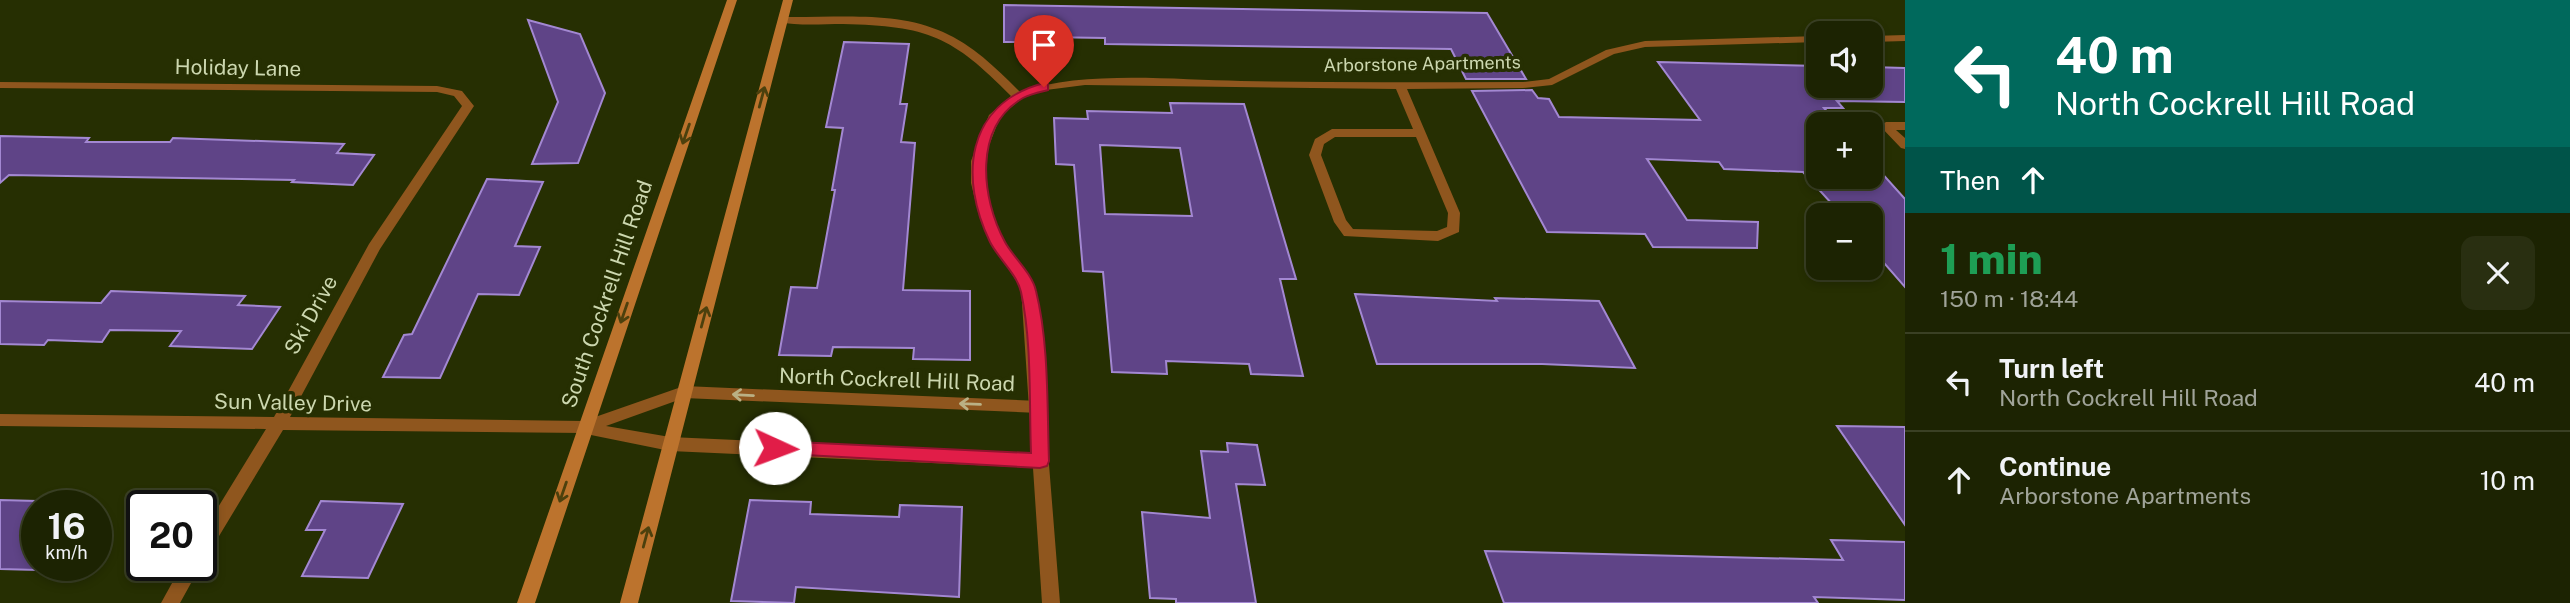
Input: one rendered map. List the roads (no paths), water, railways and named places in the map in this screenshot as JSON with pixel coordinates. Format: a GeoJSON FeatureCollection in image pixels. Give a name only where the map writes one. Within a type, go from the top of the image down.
{"type":"FeatureCollection","features":[{"type":"Feature","properties":{"kind":"main road","name":"South Cockrell Hill Road"},"geometry":{"type":"LineString","coordinates":[[526,603],[732,0]]}},
{"type":"Feature","properties":{"kind":"main road"},"geometry":{"type":"LineString","coordinates":[[629,603],[788,0]]}},
{"type":"Feature","properties":{"kind":"street"},"geometry":{"type":"LineString","coordinates":[[782,20],[909,25],[937,33],[966,49],[1018,96]]}},
{"type":"Feature","properties":{"kind":"street"},"geometry":{"type":"LineString","coordinates":[[1883,39],[1905,38]]}},
{"type":"Feature","properties":{"kind":"street","name":"Arborstone Apartments"},"geometry":{"type":"LineString","coordinates":[[1039,407],[1028,288],[999,244],[984,212],[977,183],[977,161],[984,138],[995,116],[1018,96],[1044,87],[1085,82],[1400,86],[1552,82],[1610,52],[1645,44],[1806,39]]}},
{"type":"Feature","properties":{"kind":"street","name":"Holiday Lane"},"geometry":{"type":"LineString","coordinates":[[0,85],[437,89],[458,93],[468,106]]}},
{"type":"Feature","properties":{"kind":"street"},"geometry":{"type":"LineString","coordinates":[[1400,86],[1420,133],[1454,214],[1454,229],[1438,236],[1349,233],[1340,222],[1315,155],[1319,142],[1332,133],[1420,133]]}},
{"type":"Feature","properties":{"kind":"street","name":"Ski Drive"},"geometry":{"type":"LineString","coordinates":[[217,525],[278,424],[374,247],[468,106]]}},
{"type":"Feature","properties":{"kind":"street"},"geometry":{"type":"LineString","coordinates":[[1905,126],[1886,126],[1905,145]]}},
{"type":"Feature","properties":{"kind":"street","name":"North Cockrell Hill Road"},"geometry":{"type":"LineString","coordinates":[[584,428],[684,392],[1039,407],[1040,461]]}},
{"type":"Feature","properties":{"kind":"street","name":"Sun Valley Drive"},"geometry":{"type":"LineString","coordinates":[[0,419],[584,428]]}},
{"type":"Feature","properties":{"kind":"street"},"geometry":{"type":"LineString","coordinates":[[584,428],[670,444],[1040,461],[1051,603]]}},
{"type":"Feature","properties":{"kind":"street"},"geometry":{"type":"LineString","coordinates":[[170,603],[183,581]]}}]}
